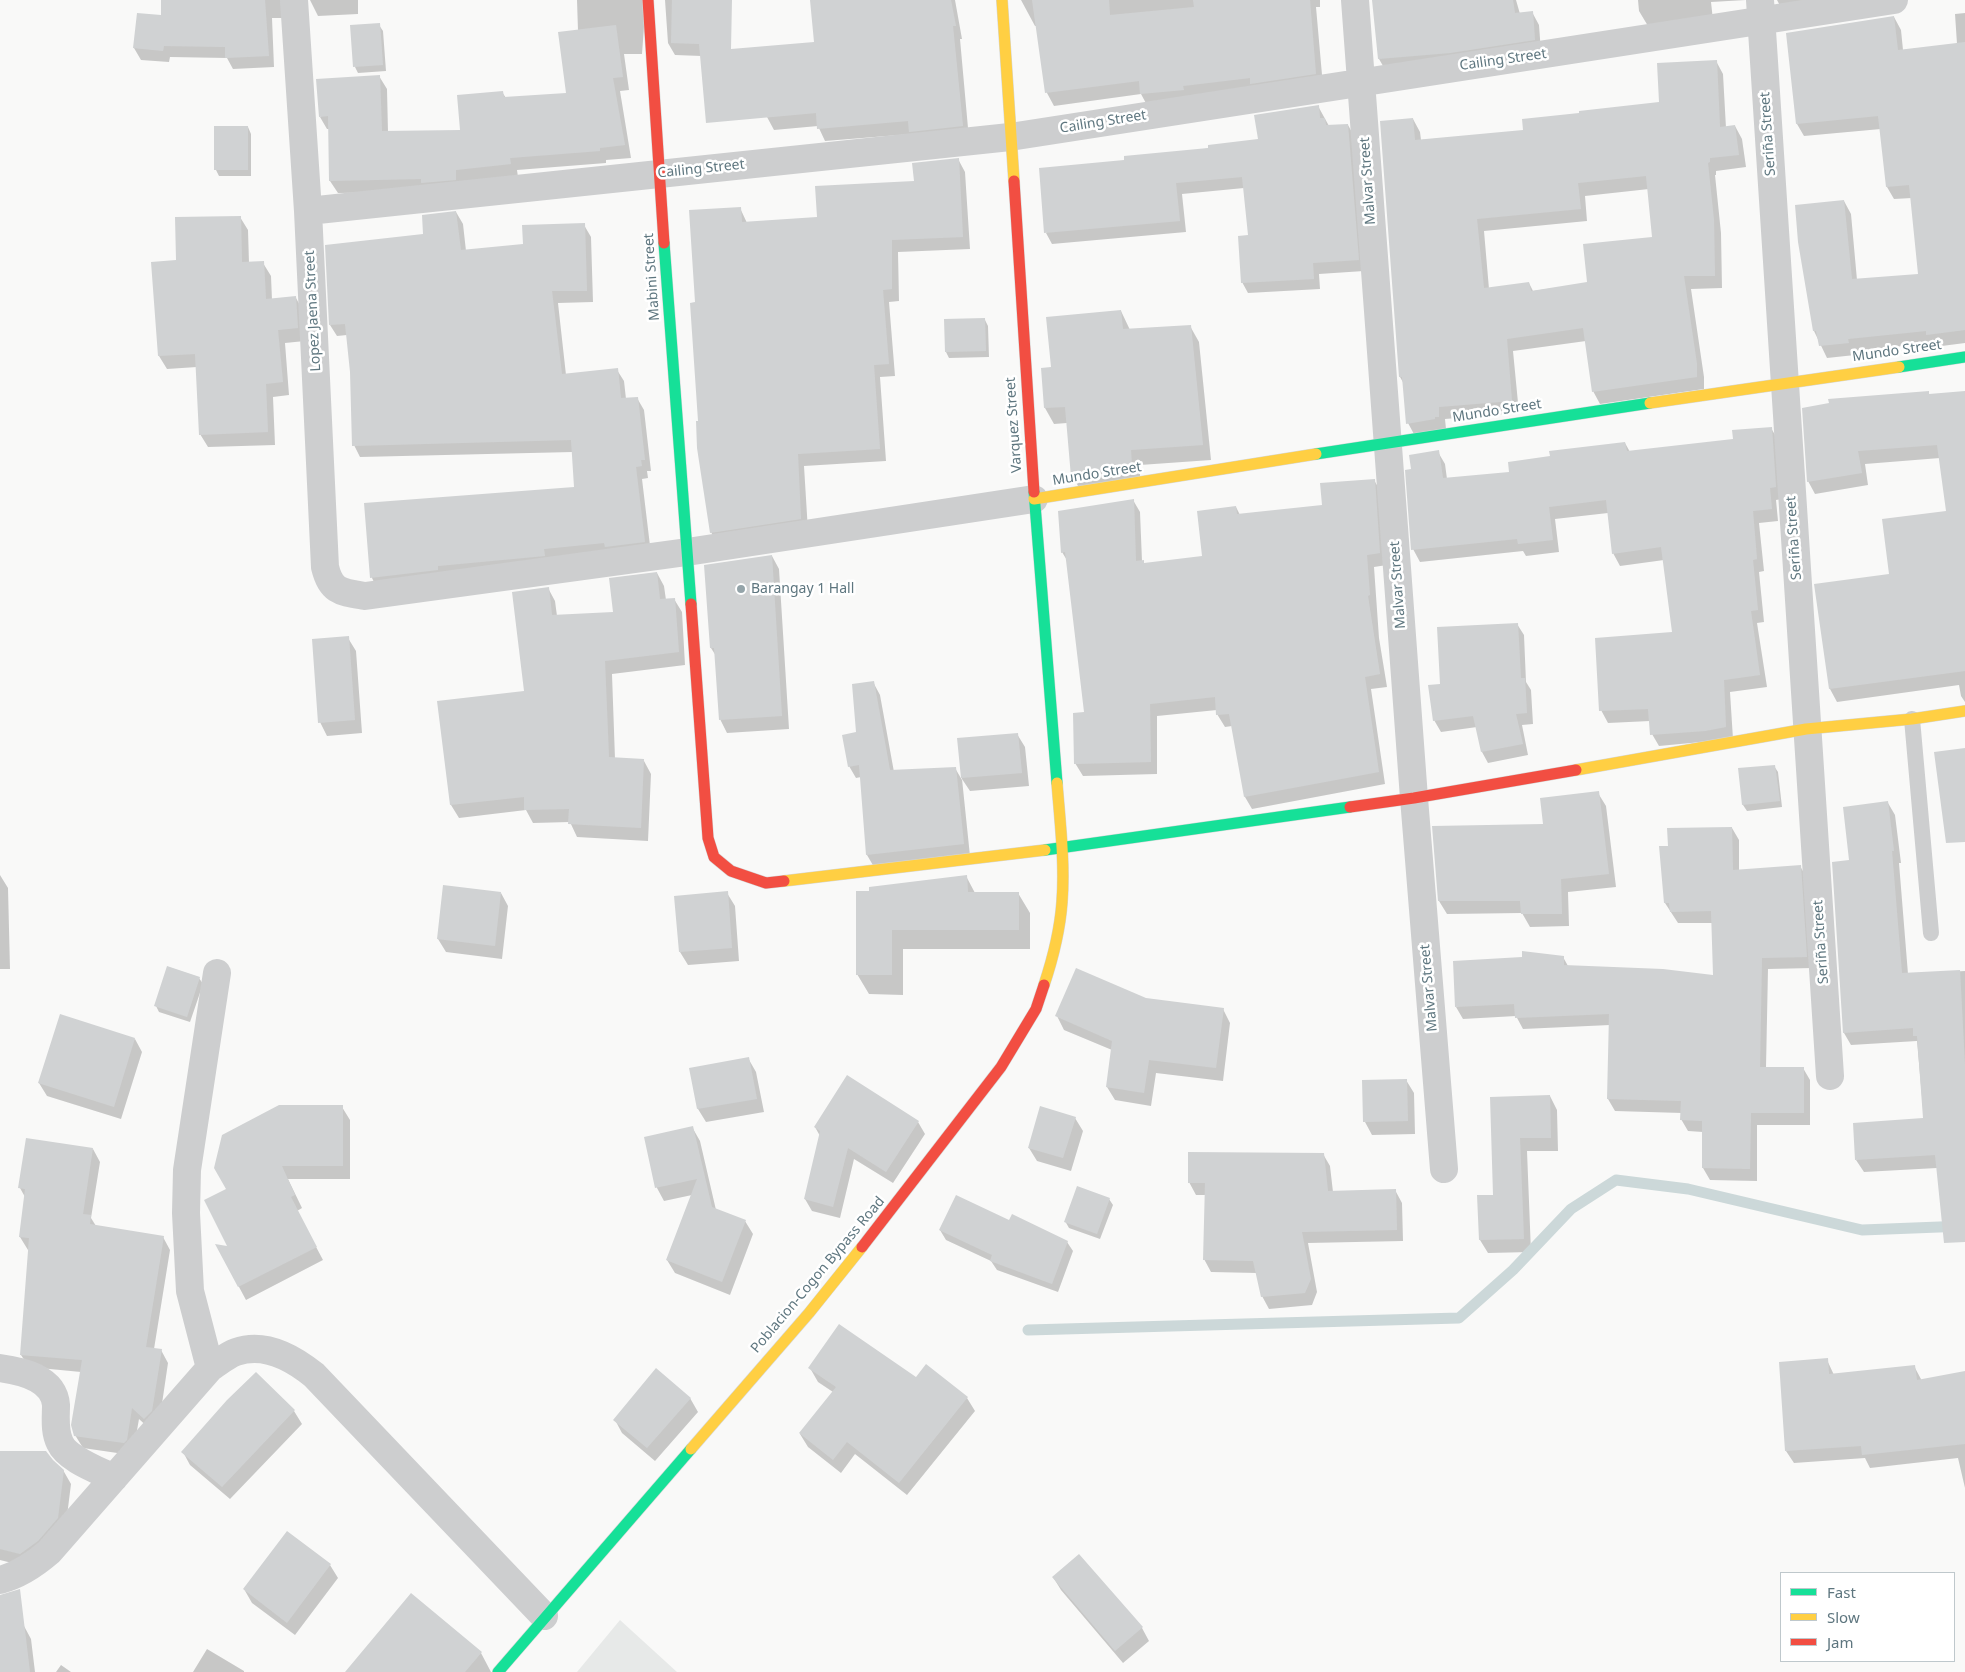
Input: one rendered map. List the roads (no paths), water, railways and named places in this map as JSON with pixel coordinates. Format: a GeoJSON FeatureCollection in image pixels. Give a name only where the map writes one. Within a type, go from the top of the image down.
{"type":"FeatureCollection","features":[{"type":"Feature","properties":{"kind":"street","name":"Lopez Jaena Street"},"geometry":{"type":"LineString","coordinates":[[294,0],[308,211],[325,567],[328,579],[336,590],[365,596],[687,552]]}},
{"type":"Feature","properties":{"kind":"street","name":"Mabini Street"},"geometry":{"type":"LineString","coordinates":[[648,0],[708,838],[714,856],[728,869],[746,879],[766,883],[1062,848],[1414,798],[1806,729],[1965,711]]}},
{"type":"Feature","properties":{"kind":"street","name":"Varquez Street"},"geometry":{"type":"LineString","coordinates":[[1002,0],[1034,500],[1062,848]]}},
{"type":"Feature","properties":{"kind":"street","name":"Malvar Street"},"geometry":{"type":"LineString","coordinates":[[1355,0],[1414,798],[1444,1169]]}},
{"type":"Feature","properties":{"kind":"street","name":"Cailing Street"},"geometry":{"type":"LineString","coordinates":[[308,211],[1010,136],[1360,81],[1760,11],[1894,0]]}},
{"type":"Feature","properties":{"kind":"street","name":"Seriña Street"},"geometry":{"type":"LineString","coordinates":[[1760,11],[1830,1076]]}},
{"type":"Feature","properties":{"kind":"street","name":"Mundo Street"},"geometry":{"type":"LineString","coordinates":[[1034,500],[1388,442],[1965,357]]}},
{"type":"Feature","properties":{"kind":"street"},"geometry":{"type":"LineString","coordinates":[[687,552],[1034,500]]}},
{"type":"Feature","properties":{"kind":"street","name":"Poblacion-Cogon Bypass Road"},"geometry":{"type":"LineString","coordinates":[[498,1672],[544,1616],[809,1313],[1001,1067],[1036,1008],[1053,958],[1062,902],[1062,848]]}},
{"type":"Feature","properties":{"kind":"street"},"geometry":{"type":"LineString","coordinates":[[210,1368],[190,1291],[186,1213],[187,1170],[217,973]]}},
{"type":"Feature","properties":{"kind":"street"},"geometry":{"type":"LineString","coordinates":[[0,1580],[11,1578],[32,1567],[49,1552],[210,1368],[236,1352],[258,1348],[280,1354],[299,1363],[314,1374],[544,1616]]}},
{"type":"Feature","properties":{"kind":"street"},"geometry":{"type":"LineString","coordinates":[[0,1368],[46,1383],[53,1392],[56,1403],[56,1434],[60,1444],[75,1458],[114,1478]]}},
{"type":"Feature","properties":{"kind":"lane"},"geometry":{"type":"LineString","coordinates":[[1912,718],[1931,933]]}},
{"type":"Feature","properties":{"kind":"waterway"},"geometry":{"type":"LineString","coordinates":[[1028,1330],[1459,1318],[1513,1270],[1571,1209],[1616,1180],[1688,1189],[1862,1230],[1965,1226]]}},
{"type":"Feature","properties":{"kind":"place","name":"Barangay 1 Hall"},"geometry":{"type":"Point","coordinates":[741,589]}}]}
